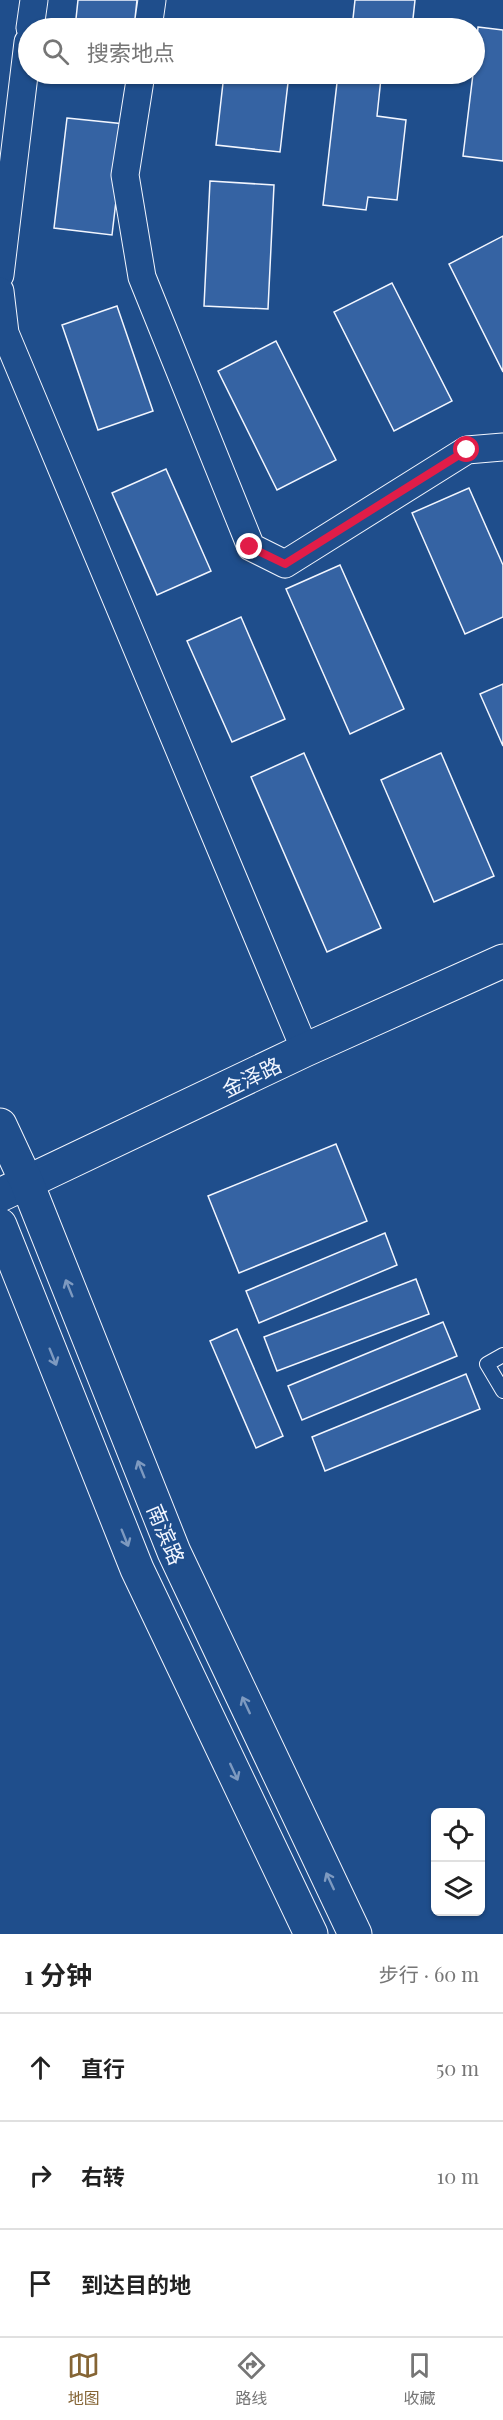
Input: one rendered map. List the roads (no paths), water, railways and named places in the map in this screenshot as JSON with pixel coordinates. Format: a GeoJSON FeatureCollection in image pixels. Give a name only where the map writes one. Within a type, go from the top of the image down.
{"type":"FeatureCollection","features":[{"type":"Feature","properties":{"kind":"main road","name":"金泽路"},"geometry":{"type":"LineString","coordinates":[[13,1189],[305,1050],[503,961]]}},
{"type":"Feature","properties":{"kind":"main road","name":"南滨路"},"geometry":{"type":"LineString","coordinates":[[0,1125],[13,1189],[174,1552],[355,1934]]}},
{"type":"Feature","properties":{"kind":"main road","name":"南滨路"},"geometry":{"type":"LineString","coordinates":[[0,1225],[137,1569],[310,1934]]}},
{"type":"Feature","properties":{"kind":"street"},"geometry":{"type":"LineString","coordinates":[[31,18],[34,0]]}},
{"type":"Feature","properties":{"kind":"street"},"geometry":{"type":"LineString","coordinates":[[149,18],[152,0]]}},
{"type":"Feature","properties":{"kind":"street"},"geometry":{"type":"LineString","coordinates":[[0,275],[23,84]]}},
{"type":"Feature","properties":{"kind":"street"},"geometry":{"type":"LineString","coordinates":[[140,84],[126,175],[142,277],[250,547],[285,564],[467,450],[503,447]]}},
{"type":"Feature","properties":{"kind":"street"},"geometry":{"type":"LineString","coordinates":[[0,291],[5,333],[305,1050]]}},
{"type":"Feature","properties":{"kind":"lane"},"geometry":{"type":"LineString","coordinates":[[503,1355],[487,1364],[503,1391]]}}]}
